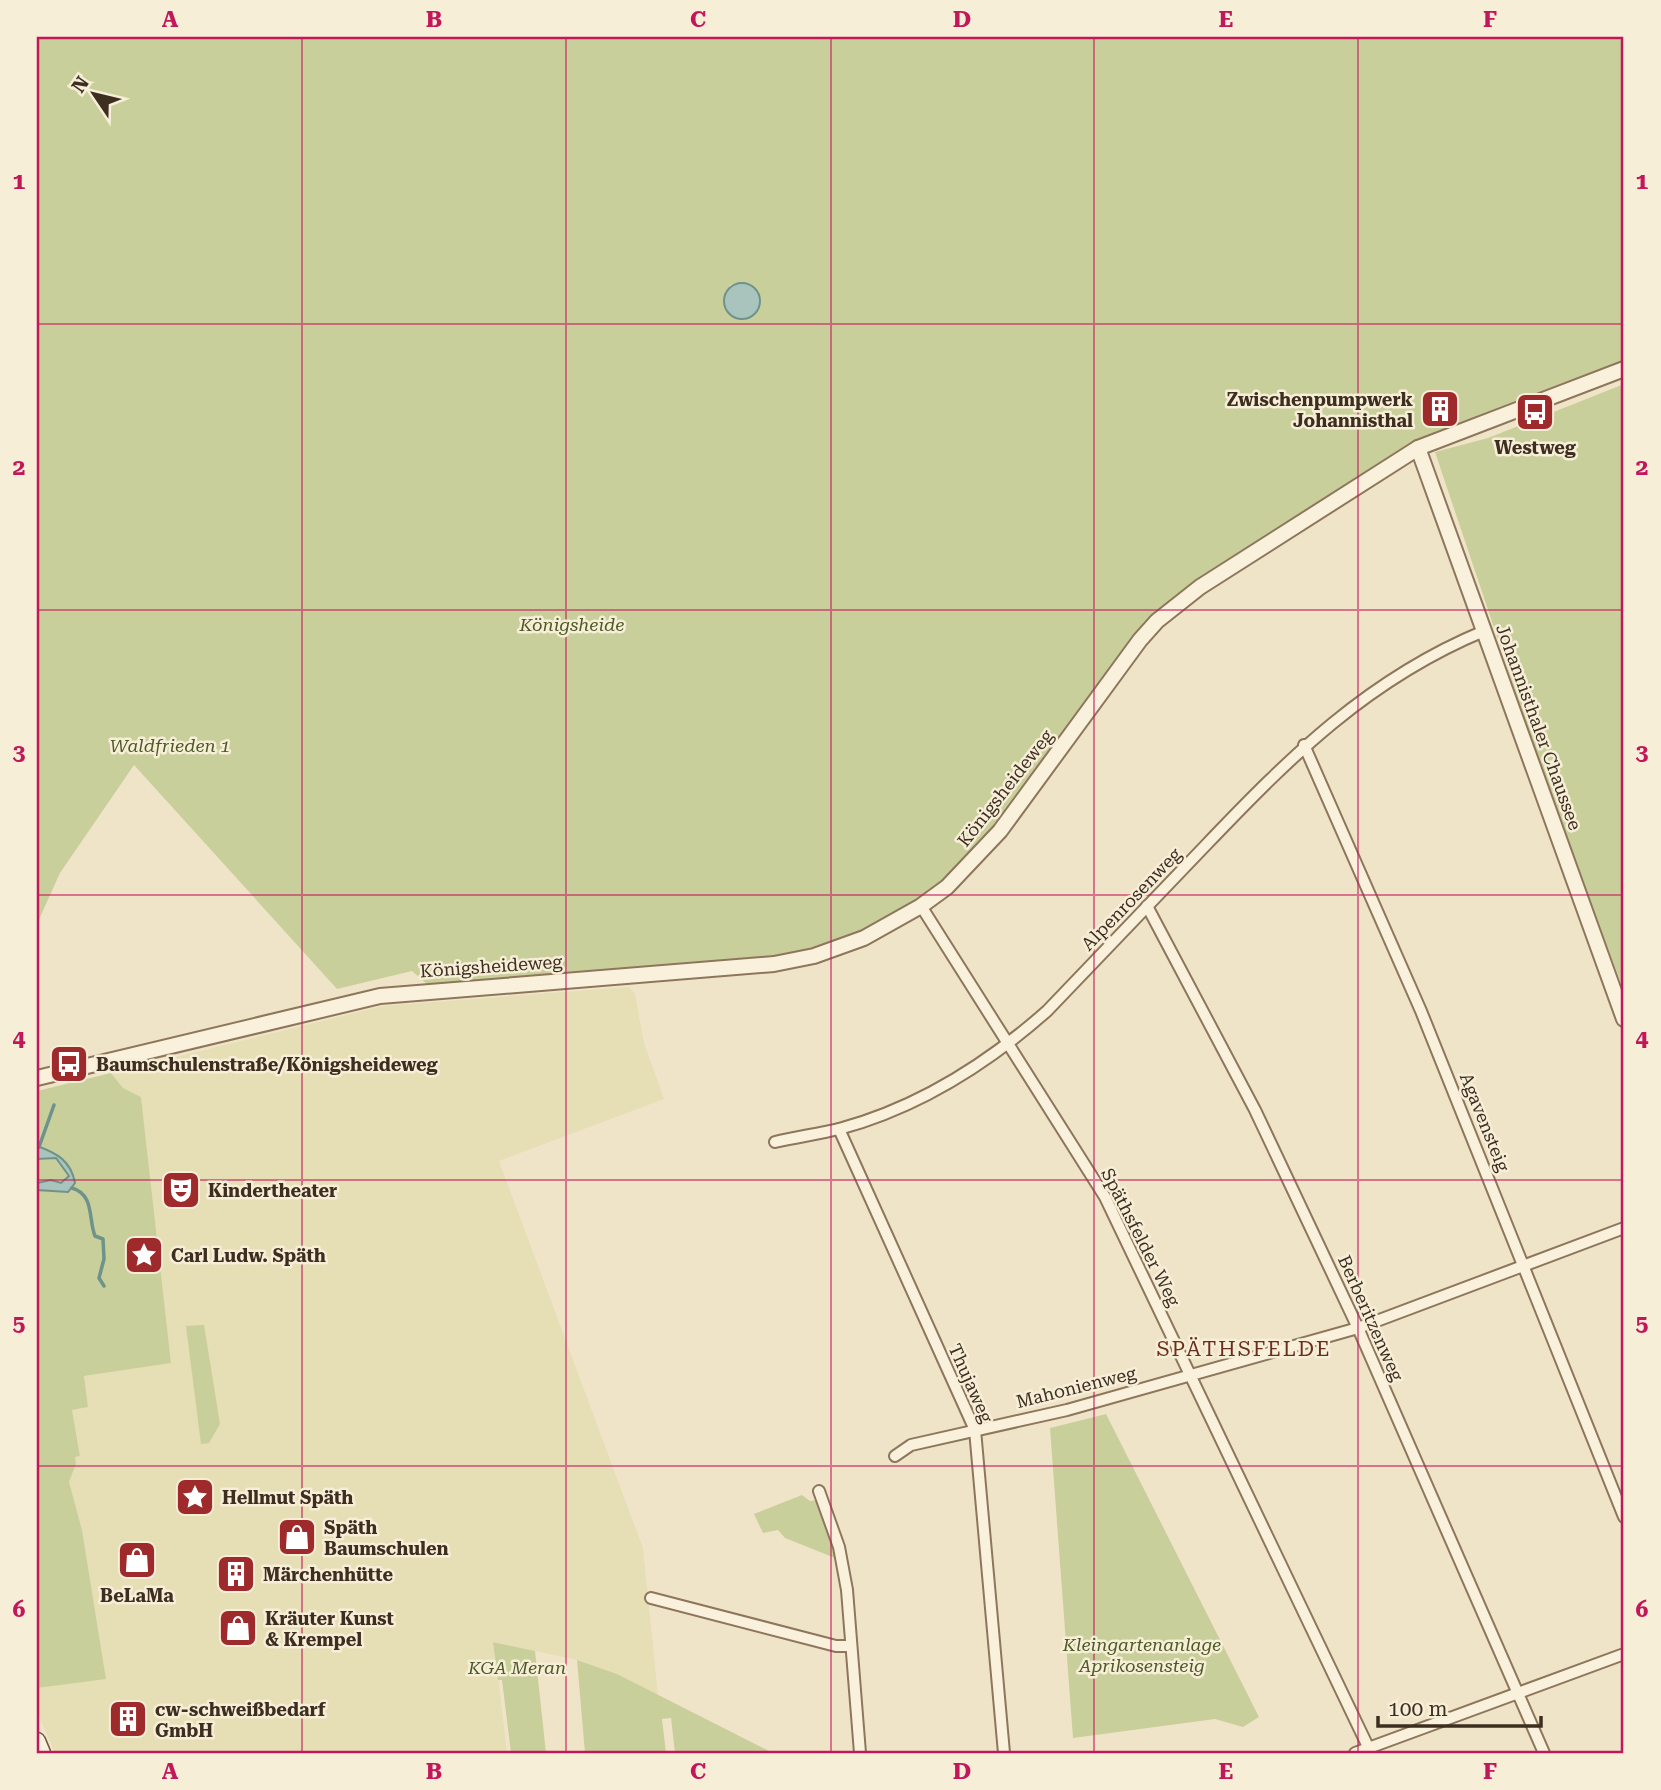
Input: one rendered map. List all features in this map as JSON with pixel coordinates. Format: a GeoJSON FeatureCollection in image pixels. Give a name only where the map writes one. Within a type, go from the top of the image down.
{"type":"FeatureCollection","features":[{"type":"Feature","properties":{"kind":"main road"},"geometry":{"type":"LineString","coordinates":[[37,1741],[42,1753]]}},
{"type":"Feature","properties":{"kind":"street","name":"Königsheideweg"},"geometry":{"type":"LineString","coordinates":[[37,1078],[380,996],[796,960],[864,938],[921,906],[947,887],[993,840],[1121,665],[1157,621],[1216,576],[1418,449],[1624,369]]}},
{"type":"Feature","properties":{"kind":"street","name":"Johannisthaler Chaussee"},"geometry":{"type":"LineString","coordinates":[[1418,449],[1624,1019]]}},
{"type":"Feature","properties":{"kind":"street","name":"Alpenrosenweg"},"geometry":{"type":"LineString","coordinates":[[775,1142],[839,1129],[888,1113],[937,1090],[1009,1044],[1047,1010],[1304,745],[1369,695],[1435,655],[1485,631]]}},
{"type":"Feature","properties":{"kind":"street","name":"Agavensteig"},"geometry":{"type":"LineString","coordinates":[[1304,745],[1421,1011],[1624,1517]]}},
{"type":"Feature","properties":{"kind":"street","name":"Späthsfelder Weg"},"geometry":{"type":"LineString","coordinates":[[921,906],[1105,1197],[1369,1751]]}},
{"type":"Feature","properties":{"kind":"street","name":"Berberitzenweg"},"geometry":{"type":"LineString","coordinates":[[1147,906],[1255,1111],[1359,1328],[1544,1753]]}},
{"type":"Feature","properties":{"kind":"street","name":"Thujaweg"},"geometry":{"type":"LineString","coordinates":[[839,1129],[975,1430],[1004,1753]]}},
{"type":"Feature","properties":{"kind":"street","name":"Mahonienweg"},"geometry":{"type":"LineString","coordinates":[[895,1456],[911,1445],[1067,1410],[1359,1328],[1624,1228]]}},
{"type":"Feature","properties":{"kind":"street"},"geometry":{"type":"LineString","coordinates":[[819,1491],[839,1547],[847,1590],[860,1753]]}},
{"type":"Feature","properties":{"kind":"street"},"geometry":{"type":"LineString","coordinates":[[650,1598],[836,1646],[850,1646]]}},
{"type":"Feature","properties":{"kind":"street"},"geometry":{"type":"LineString","coordinates":[[1355,1753],[1369,1751],[1624,1654]]}},
{"type":"Feature","properties":{"kind":"shaded area"},"geometry":{"type":"Polygon","coordinates":[[[629,987],[635,994],[644,1043],[664,1099],[499,1161],[643,1548],[658,1696],[617,1674],[577,1660],[494,1642],[507,1753],[55,1753],[37,1712],[37,1688],[106,1678],[82,1530],[69,1482],[76,1465],[74,1457],[80,1455],[72,1410],[88,1407],[84,1376],[171,1363],[141,1097],[123,1088],[111,1073],[383,1006],[629,987]]]}},
{"type":"Feature","properties":{"kind":"green space","name":"Königsheide"},"geometry":{"type":"Polygon","coordinates":[[[37,37],[1624,37],[1624,361],[1415,441],[1192,584],[1160,610],[1129,643],[982,843],[927,895],[876,926],[792,954],[427,984],[412,971],[337,989],[134,765],[60,873],[37,924],[37,37]],[[730,285],[724,301],[733,316],[744,320],[756,314],[759,295],[750,287],[730,285]]]}},
{"type":"Feature","properties":{"kind":"green space"},"geometry":{"type":"Polygon","coordinates":[[[1624,384],[1624,991],[1554,806],[1435,452],[1488,438],[1624,384]]]}},
{"type":"Feature","properties":{"kind":"green space"},"geometry":{"type":"Polygon","coordinates":[[[111,1073],[123,1088],[141,1097],[171,1363],[84,1376],[88,1407],[72,1410],[80,1456],[75,1457],[76,1464],[69,1482],[82,1530],[106,1679],[37,1688],[37,1091],[111,1073]]]}},
{"type":"Feature","properties":{"kind":"green space"},"geometry":{"type":"Polygon","coordinates":[[[204,1325],[220,1424],[209,1443],[201,1444],[186,1326],[204,1325]]]}},
{"type":"Feature","properties":{"kind":"green space","name":"Kleingartenanlage Aprikosensteig"},"geometry":{"type":"Polygon","coordinates":[[[1106,1414],[1259,1717],[1243,1727],[1215,1719],[1073,1738],[1050,1428],[1106,1414]]]}},
{"type":"Feature","properties":{"kind":"green space"},"geometry":{"type":"Polygon","coordinates":[[[802,1495],[810,1501],[818,1500],[835,1558],[785,1538],[778,1530],[763,1533],[754,1514],[802,1495]]]}},
{"type":"Feature","properties":{"kind":"green space","name":"KGA Meran"},"geometry":{"type":"Polygon","coordinates":[[[493,1642],[535,1651],[546,1753],[511,1753],[502,1680],[498,1680],[493,1642]]]}},
{"type":"Feature","properties":{"kind":"green space"},"geometry":{"type":"Polygon","coordinates":[[[577,1660],[617,1674],[773,1753],[675,1753],[671,1718],[662,1719],[666,1753],[585,1753],[577,1660]]]}},
{"type":"Feature","properties":{"kind":"water"},"geometry":{"type":"Polygon","coordinates":[[[742,283],[755,288],[760,301],[755,314],[742,319],[729,314],[724,301],[729,288],[742,283]]]}},
{"type":"Feature","properties":{"kind":"water"},"geometry":{"type":"Polygon","coordinates":[[[37,1146],[57,1155],[66,1163],[75,1183],[68,1192],[37,1190],[37,1183],[51,1180],[61,1183],[69,1176],[56,1158],[37,1159],[37,1146]]]}},
{"type":"Feature","properties":{"kind":"waterway"},"geometry":{"type":"LineString","coordinates":[[39,1147],[54,1105]]}},
{"type":"Feature","properties":{"kind":"waterway"},"geometry":{"type":"LineString","coordinates":[[72,1188],[79,1191],[88,1202],[95,1236],[103,1239],[104,1259],[99,1278],[104,1286]]}},
{"type":"Feature","properties":{"kind":"place","name":"Zwischenpumpwerk Johannisthal"},"geometry":{"type":"Point","coordinates":[1440,409]}},
{"type":"Feature","properties":{"kind":"place","name":"Westweg"},"geometry":{"type":"Point","coordinates":[1535,412]}},
{"type":"Feature","properties":{"kind":"place","name":"Baumschulenstraße/Königsheideweg"},"geometry":{"type":"Point","coordinates":[69,1064]}},
{"type":"Feature","properties":{"kind":"place","name":"Kindertheater"},"geometry":{"type":"Point","coordinates":[181,1190]}},
{"type":"Feature","properties":{"kind":"place","name":"Carl Ludw. Späth"},"geometry":{"type":"Point","coordinates":[144,1255]}},
{"type":"Feature","properties":{"kind":"place","name":"Hellmut Späth"},"geometry":{"type":"Point","coordinates":[195,1497]}},
{"type":"Feature","properties":{"kind":"place","name":"Späth Baumschulen"},"geometry":{"type":"Point","coordinates":[297,1537]}},
{"type":"Feature","properties":{"kind":"place","name":"BeLaMa"},"geometry":{"type":"Point","coordinates":[137,1560]}},
{"type":"Feature","properties":{"kind":"place","name":"Märchenhütte"},"geometry":{"type":"Point","coordinates":[236,1574]}},
{"type":"Feature","properties":{"kind":"place","name":"Kräuter Kunst & Krempel"},"geometry":{"type":"Point","coordinates":[238,1628]}},
{"type":"Feature","properties":{"kind":"place","name":"cw-schweißbedarf GmbH"},"geometry":{"type":"Point","coordinates":[128,1719]}},
{"type":"Feature","properties":{"kind":"district","name":"SPÄTHSFELDE"},"geometry":{"type":"Point","coordinates":[1244,1349]}},
{"type":"Feature","properties":{"kind":"park label","name":"Waldfrieden 1"},"geometry":{"type":"Point","coordinates":[170,745]}}]}
